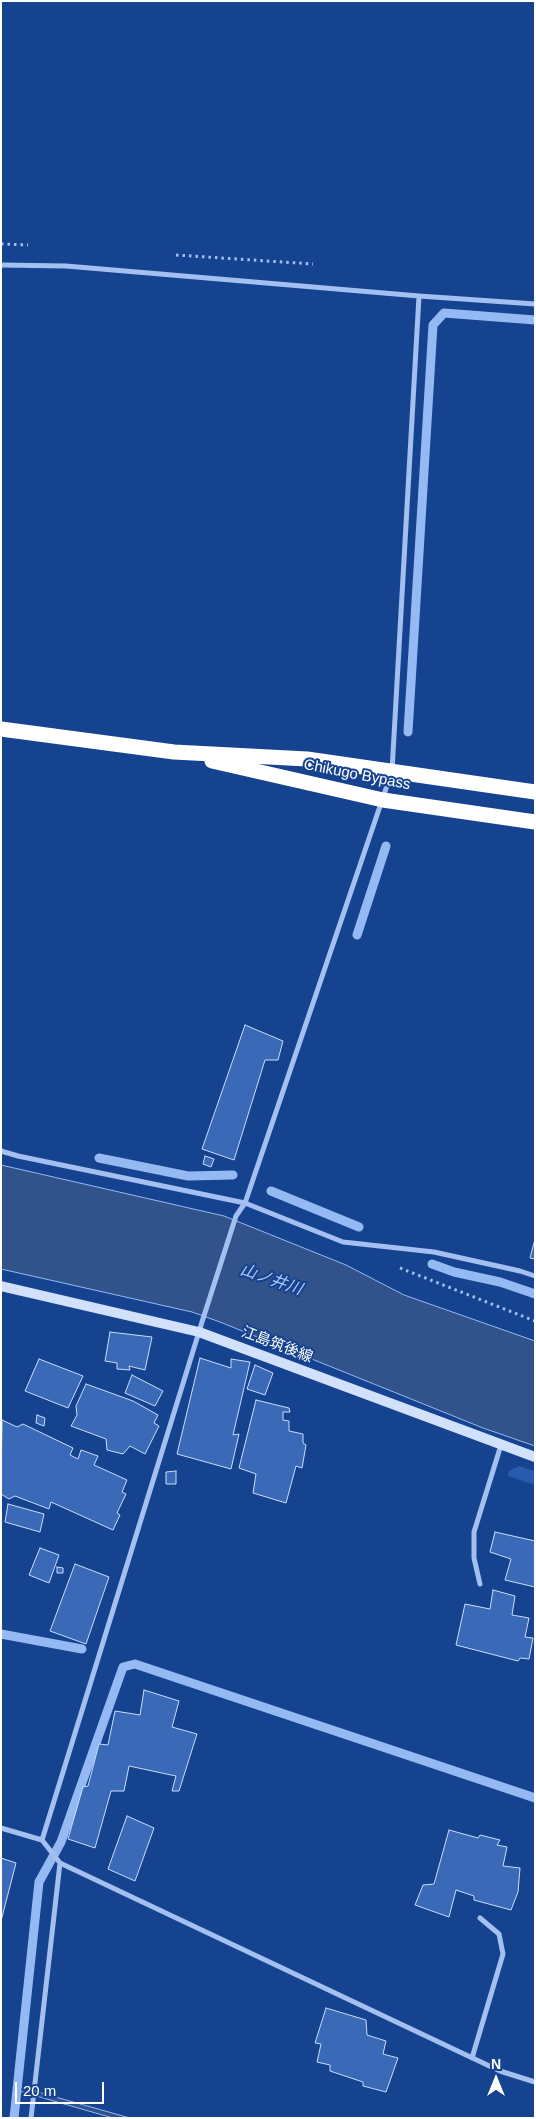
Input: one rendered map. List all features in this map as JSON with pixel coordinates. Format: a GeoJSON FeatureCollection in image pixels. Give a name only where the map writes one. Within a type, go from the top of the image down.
{"type":"FeatureCollection","features":[{"type":"Feature","properties":{"kind":"highway","name":"Chikugo Bypass"},"geometry":{"type":"LineString","coordinates":[[1,729],[174,752],[307,759],[535,792]]}},
{"type":"Feature","properties":{"kind":"highway","name":"Chikugo Bypass"},"geometry":{"type":"LineString","coordinates":[[174,752],[383,800],[535,822]]}},
{"type":"Feature","properties":{"kind":"main road","name":"江島筑後線"},"geometry":{"type":"LineString","coordinates":[[1,1286],[200,1327],[535,1457]]}},
{"type":"Feature","properties":{"kind":"street"},"geometry":{"type":"LineString","coordinates":[[1,265],[66,266],[535,304]]}},
{"type":"Feature","properties":{"kind":"street"},"geometry":{"type":"LineString","coordinates":[[42,1840],[236,1216],[245,1204],[392,771],[419,296]]}},
{"type":"Feature","properties":{"kind":"street"},"geometry":{"type":"LineString","coordinates":[[1,1150],[18,1156],[245,1204],[343,1242],[434,1252],[535,1276]]}},
{"type":"Feature","properties":{"kind":"street"},"geometry":{"type":"LineString","coordinates":[[480,1584],[474,1558],[474,1532],[501,1445]]}},
{"type":"Feature","properties":{"kind":"street"},"geometry":{"type":"LineString","coordinates":[[1,1828],[42,1840],[60,1863],[500,2071],[535,2082]]}},
{"type":"Feature","properties":{"kind":"street"},"geometry":{"type":"LineString","coordinates":[[31,2118],[60,1863]]}},
{"type":"Feature","properties":{"kind":"street"},"geometry":{"type":"LineString","coordinates":[[472,2058],[503,1954],[499,1934],[480,1918]]}},
{"type":"Feature","properties":{"kind":"path"},"geometry":{"type":"LineString","coordinates":[[395,1266],[535,1321]]}},
{"type":"Feature","properties":{"kind":"shaded area"},"geometry":{"type":"Polygon","coordinates":[[[519,1466],[535,1471],[535,1485],[508,1476],[509,1471],[519,1466]]]}},
{"type":"Feature","properties":{"kind":"water","name":"山ノ井川"},"geometry":{"type":"Polygon","coordinates":[[[1,1165],[224,1216],[346,1265],[404,1295],[535,1341],[535,1446],[483,1428],[192,1312],[1,1269],[1,1165]]]}},
{"type":"Feature","properties":{"kind":"water"},"geometry":{"type":"Polygon","coordinates":[[[20,2087],[130,2118],[113,2118],[19,2091],[20,2087]]]}},
{"type":"Feature","properties":{"kind":"building"},"geometry":{"type":"Polygon","coordinates":[[[245,1025],[283,1041],[278,1060],[265,1060],[234,1160],[202,1149],[245,1025]]]}},
{"type":"Feature","properties":{"kind":"building"},"geometry":{"type":"Polygon","coordinates":[[[205,1156],[214,1159],[211,1167],[203,1164],[205,1156]]]}},
{"type":"Feature","properties":{"kind":"building"},"geometry":{"type":"Polygon","coordinates":[[[535,1239],[535,1259],[530,1258],[535,1239]]]}},
{"type":"Feature","properties":{"kind":"building"},"geometry":{"type":"Polygon","coordinates":[[[110,1332],[152,1337],[145,1370],[129,1366],[130,1370],[117,1369],[117,1363],[105,1361],[110,1332]]]}},
{"type":"Feature","properties":{"kind":"building"},"geometry":{"type":"Polygon","coordinates":[[[200,1358],[231,1368],[231,1359],[250,1362],[233,1435],[239,1434],[231,1469],[177,1454],[200,1358]]]}},
{"type":"Feature","properties":{"kind":"building"},"geometry":{"type":"Polygon","coordinates":[[[39,1359],[83,1376],[68,1408],[25,1391],[39,1359]]]}},
{"type":"Feature","properties":{"kind":"building"},"geometry":{"type":"Polygon","coordinates":[[[255,1365],[273,1373],[265,1395],[247,1389],[255,1365]]]}},
{"type":"Feature","properties":{"kind":"building"},"geometry":{"type":"Polygon","coordinates":[[[132,1375],[163,1391],[155,1406],[125,1393],[132,1375]]]}},
{"type":"Feature","properties":{"kind":"building"},"geometry":{"type":"Polygon","coordinates":[[[86,1384],[133,1401],[158,1415],[154,1423],[159,1426],[145,1454],[130,1446],[123,1454],[107,1450],[106,1439],[71,1426],[77,1415],[76,1406],[86,1384]]]}},
{"type":"Feature","properties":{"kind":"building"},"geometry":{"type":"Polygon","coordinates":[[[256,1400],[289,1408],[290,1412],[283,1412],[283,1420],[289,1421],[289,1431],[303,1434],[303,1443],[306,1445],[302,1468],[296,1466],[286,1503],[253,1493],[256,1474],[239,1468],[256,1400]]]}},
{"type":"Feature","properties":{"kind":"building"},"geometry":{"type":"Polygon","coordinates":[[[37,1415],[45,1418],[44,1426],[36,1423],[37,1415]]]}},
{"type":"Feature","properties":{"kind":"building"},"geometry":{"type":"Polygon","coordinates":[[[2,1420],[17,1427],[23,1424],[73,1448],[70,1455],[78,1459],[81,1450],[98,1456],[94,1465],[127,1480],[122,1492],[126,1494],[117,1513],[120,1515],[113,1530],[51,1502],[49,1509],[15,1496],[9,1499],[1,1494],[2,1420]]]}},
{"type":"Feature","properties":{"kind":"building"},"geometry":{"type":"Polygon","coordinates":[[[176,1471],[176,1484],[166,1484],[166,1472],[176,1471]]]}},
{"type":"Feature","properties":{"kind":"building"},"geometry":{"type":"Polygon","coordinates":[[[8,1504],[44,1514],[40,1532],[5,1522],[8,1504]]]}},
{"type":"Feature","properties":{"kind":"building"},"geometry":{"type":"Polygon","coordinates":[[[495,1532],[535,1541],[535,1587],[505,1580],[511,1559],[490,1552],[495,1532]]]}},
{"type":"Feature","properties":{"kind":"building"},"geometry":{"type":"Polygon","coordinates":[[[40,1548],[59,1555],[49,1583],[29,1575],[40,1548]]]}},
{"type":"Feature","properties":{"kind":"building"},"geometry":{"type":"Polygon","coordinates":[[[75,1564],[109,1577],[86,1644],[50,1631],[75,1564]]]}},
{"type":"Feature","properties":{"kind":"building"},"geometry":{"type":"Polygon","coordinates":[[[57,1567],[63,1568],[63,1573],[57,1573],[57,1567]]]}},
{"type":"Feature","properties":{"kind":"building"},"geometry":{"type":"Polygon","coordinates":[[[493,1590],[515,1596],[512,1615],[529,1618],[525,1637],[533,1638],[529,1659],[520,1658],[518,1661],[456,1645],[465,1604],[490,1609],[493,1590]]]}},
{"type":"Feature","properties":{"kind":"building"},"geometry":{"type":"Polygon","coordinates":[[[144,1690],[179,1701],[172,1727],[197,1734],[179,1791],[172,1791],[176,1776],[129,1766],[124,1791],[111,1791],[95,1848],[68,1839],[83,1787],[88,1786],[99,1744],[108,1745],[115,1711],[140,1715],[144,1690]]]}},
{"type":"Feature","properties":{"kind":"building"},"geometry":{"type":"Polygon","coordinates":[[[127,1816],[154,1828],[135,1881],[108,1869],[127,1816]]]}},
{"type":"Feature","properties":{"kind":"building"},"geometry":{"type":"Polygon","coordinates":[[[449,1830],[478,1838],[480,1835],[500,1840],[497,1845],[507,1847],[503,1866],[520,1868],[518,1892],[511,1910],[474,1900],[474,1896],[456,1890],[449,1917],[415,1905],[423,1885],[434,1884],[449,1830]]]}},
{"type":"Feature","properties":{"kind":"building"},"geometry":{"type":"Polygon","coordinates":[[[1,1858],[16,1863],[1,1921],[1,1858]]]}},
{"type":"Feature","properties":{"kind":"building"},"geometry":{"type":"Polygon","coordinates":[[[326,2008],[366,2020],[367,2035],[386,2041],[383,2054],[398,2058],[386,2092],[363,2086],[363,2082],[330,2071],[330,2065],[317,2062],[321,2044],[315,2043],[326,2008]]]}},
{"type":"Feature","properties":{"kind":"waterway"},"geometry":{"type":"LineString","coordinates":[[408,732],[433,325],[444,313],[535,320]]}},
{"type":"Feature","properties":{"kind":"waterway"},"geometry":{"type":"LineString","coordinates":[[357,935],[386,846]]}},
{"type":"Feature","properties":{"kind":"waterway"},"geometry":{"type":"LineString","coordinates":[[99,1158],[188,1176],[233,1175]]}},
{"type":"Feature","properties":{"kind":"waterway"},"geometry":{"type":"LineString","coordinates":[[271,1191],[359,1227]]}},
{"type":"Feature","properties":{"kind":"waterway"},"geometry":{"type":"LineString","coordinates":[[432,1264],[454,1272],[500,1282],[535,1294]]}},
{"type":"Feature","properties":{"kind":"waterway"},"geometry":{"type":"LineString","coordinates":[[1,1634],[82,1649]]}},
{"type":"Feature","properties":{"kind":"waterway"},"geometry":{"type":"LineString","coordinates":[[14,2118],[39,1882],[61,1842],[123,1667],[135,1664],[535,1798]]}}]}
